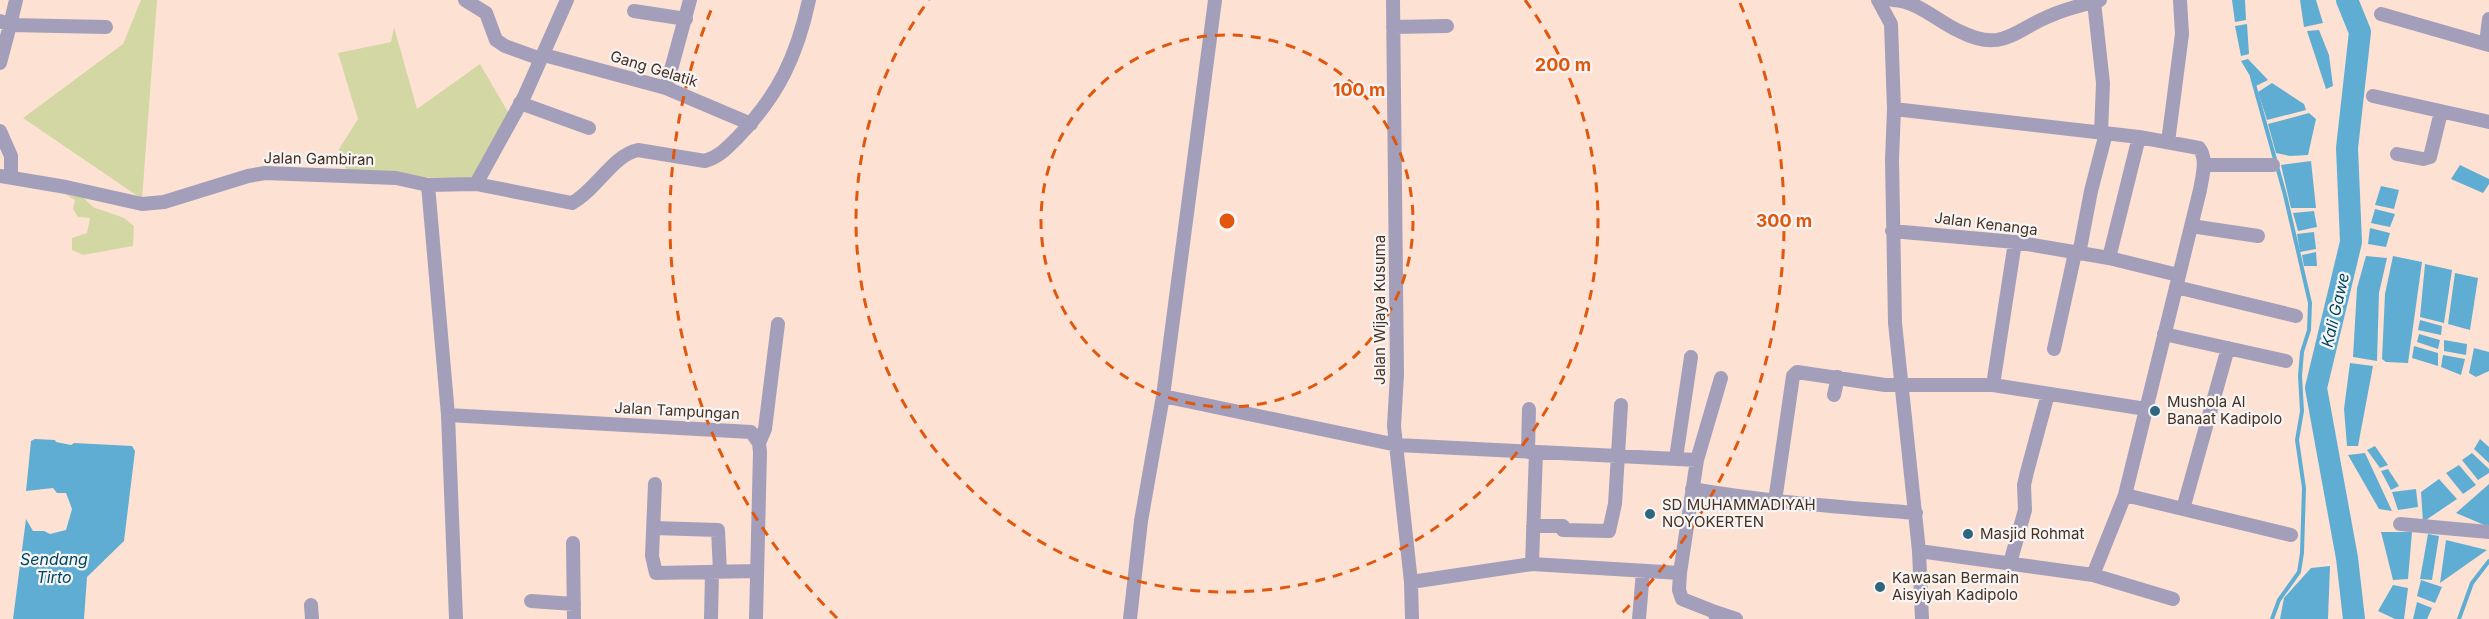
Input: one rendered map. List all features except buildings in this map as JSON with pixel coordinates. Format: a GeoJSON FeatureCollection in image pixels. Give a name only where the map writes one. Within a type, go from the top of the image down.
{"type":"FeatureCollection","features":[{"type":"Feature","properties":{"kind":"street"},"geometry":{"type":"LineString","coordinates":[[0,63],[5,23],[16,0]]}},
{"type":"Feature","properties":{"kind":"street","name":"Gang Gelatik"},"geometry":{"type":"LineString","coordinates":[[465,0],[486,13],[496,40],[505,46],[666,88],[751,124]]}},
{"type":"Feature","properties":{"kind":"street"},"geometry":{"type":"LineString","coordinates":[[476,184],[520,103],[567,0]]}},
{"type":"Feature","properties":{"kind":"street"},"geometry":{"type":"LineString","coordinates":[[666,88],[690,0]]}},
{"type":"Feature","properties":{"kind":"street"},"geometry":{"type":"LineString","coordinates":[[751,124],[782,82],[803,29],[809,0]]}},
{"type":"Feature","properties":{"kind":"street"},"geometry":{"type":"LineString","coordinates":[[1130,619],[1141,521],[1163,396],[1215,0]]}},
{"type":"Feature","properties":{"kind":"street","name":"Jalan Wijaya Kusuma"},"geometry":{"type":"LineString","coordinates":[[1393,0],[1397,374],[1395,426],[1411,582],[1412,619]]}},
{"type":"Feature","properties":{"kind":"street"},"geometry":{"type":"LineString","coordinates":[[1878,0],[1891,24],[1894,109],[1892,231],[1895,323],[1916,513],[1922,619]]}},
{"type":"Feature","properties":{"kind":"street"},"geometry":{"type":"LineString","coordinates":[[1893,0],[1913,5],[1961,32],[1981,38],[2005,40],[2039,20],[2097,1],[2104,133],[2054,349]]}},
{"type":"Feature","properties":{"kind":"street"},"geometry":{"type":"LineString","coordinates":[[2168,142],[2182,34],[2180,0]]}},
{"type":"Feature","properties":{"kind":"street"},"geometry":{"type":"LineString","coordinates":[[634,11],[686,19]]}},
{"type":"Feature","properties":{"kind":"street"},"geometry":{"type":"LineString","coordinates":[[2381,14],[2488,44],[2489,19]]}},
{"type":"Feature","properties":{"kind":"street"},"geometry":{"type":"LineString","coordinates":[[5,23],[106,27]]}},
{"type":"Feature","properties":{"kind":"street"},"geometry":{"type":"LineString","coordinates":[[1394,27],[1447,26]]}},
{"type":"Feature","properties":{"kind":"street"},"geometry":{"type":"LineString","coordinates":[[2373,96],[2489,122]]}},
{"type":"Feature","properties":{"kind":"street"},"geometry":{"type":"LineString","coordinates":[[520,103],[589,128]]}},
{"type":"Feature","properties":{"kind":"street"},"geometry":{"type":"LineString","coordinates":[[1894,109],[2139,137],[2199,148],[2203,154],[2204,165],[2191,226],[2125,495],[2093,574]]}},
{"type":"Feature","properties":{"kind":"street"},"geometry":{"type":"LineString","coordinates":[[2397,154],[2423,159],[2430,157],[2441,112]]}},
{"type":"Feature","properties":{"kind":"street","name":"Jalan Gambiran"},"geometry":{"type":"LineString","coordinates":[[6,176],[142,204],[164,202],[248,176],[265,173],[396,178],[428,185],[476,184],[572,203],[603,178],[629,152],[638,150],[705,161],[715,158],[724,151],[751,124]]}},
{"type":"Feature","properties":{"kind":"street"},"geometry":{"type":"LineString","coordinates":[[0,131],[11,156],[6,176]]}},
{"type":"Feature","properties":{"kind":"street"},"geometry":{"type":"LineString","coordinates":[[2109,258],[2139,137]]}},
{"type":"Feature","properties":{"kind":"street"},"geometry":{"type":"LineString","coordinates":[[2204,165],[2273,165]]}},
{"type":"Feature","properties":{"kind":"street"},"geometry":{"type":"LineString","coordinates":[[428,185],[447,415],[456,619]]}},
{"type":"Feature","properties":{"kind":"street"},"geometry":{"type":"LineString","coordinates":[[2191,226],[2258,236]]}},
{"type":"Feature","properties":{"kind":"street","name":"Jalan Kenanga"},"geometry":{"type":"LineString","coordinates":[[1892,231],[2015,242],[2109,258],[2177,281],[2296,316]]}},
{"type":"Feature","properties":{"kind":"street"},"geometry":{"type":"LineString","coordinates":[[1994,386],[2015,242]]}},
{"type":"Feature","properties":{"kind":"street"},"geometry":{"type":"LineString","coordinates":[[756,619],[759,443],[765,429],[777,324]]}},
{"type":"Feature","properties":{"kind":"street"},"geometry":{"type":"LineString","coordinates":[[2164,334],[2286,361]]}},
{"type":"Feature","properties":{"kind":"street"},"geometry":{"type":"LineString","coordinates":[[2183,509],[2228,348]]}},
{"type":"Feature","properties":{"kind":"street"},"geometry":{"type":"LineString","coordinates":[[1676,458],[1691,357]]}},
{"type":"Feature","properties":{"kind":"street"},"geometry":{"type":"LineString","coordinates":[[1775,501],[1793,376],[1797,372],[1901,385],[1994,386],[2146,409]]}},
{"type":"Feature","properties":{"kind":"street"},"geometry":{"type":"LineString","coordinates":[[1834,395],[1838,377]]}},
{"type":"Feature","properties":{"kind":"street"},"geometry":{"type":"LineString","coordinates":[[1721,378],[1697,460],[1679,590],[1682,599],[1715,616],[1736,619]]}},
{"type":"Feature","properties":{"kind":"street"},"geometry":{"type":"LineString","coordinates":[[2010,563],[2025,510],[2027,472],[2048,394]]}},
{"type":"Feature","properties":{"kind":"street"},"geometry":{"type":"LineString","coordinates":[[1163,396],[1397,446],[1697,460]]}},
{"type":"Feature","properties":{"kind":"street"},"geometry":{"type":"LineString","coordinates":[[1533,526],[1563,526],[1563,530],[1609,531],[1615,504],[1621,405]]}},
{"type":"Feature","properties":{"kind":"street"},"geometry":{"type":"LineString","coordinates":[[1529,409],[1532,452],[1532,564]]}},
{"type":"Feature","properties":{"kind":"street","name":"Jalan Tampungan"},"geometry":{"type":"LineString","coordinates":[[447,415],[740,430],[751,432],[759,443]]}},
{"type":"Feature","properties":{"kind":"street"},"geometry":{"type":"LineString","coordinates":[[656,484],[652,556],[656,573],[756,571]]}},
{"type":"Feature","properties":{"kind":"street"},"geometry":{"type":"LineString","coordinates":[[1692,489],[1775,501],[1916,513]]}},
{"type":"Feature","properties":{"kind":"street"},"geometry":{"type":"LineString","coordinates":[[2125,495],[2291,536]]}},
{"type":"Feature","properties":{"kind":"street"},"geometry":{"type":"LineString","coordinates":[[2400,524],[2489,532]]}},
{"type":"Feature","properties":{"kind":"street"},"geometry":{"type":"LineString","coordinates":[[654,528],[718,530],[711,619]]}},
{"type":"Feature","properties":{"kind":"street"},"geometry":{"type":"LineString","coordinates":[[573,543],[574,619]]}},
{"type":"Feature","properties":{"kind":"street"},"geometry":{"type":"LineString","coordinates":[[1919,551],[2093,574],[2173,598]]}},
{"type":"Feature","properties":{"kind":"street"},"geometry":{"type":"LineString","coordinates":[[1411,582],[1532,564],[1680,573]]}},
{"type":"Feature","properties":{"kind":"street"},"geometry":{"type":"LineString","coordinates":[[1639,619],[1643,571]]}},
{"type":"Feature","properties":{"kind":"street"},"geometry":{"type":"LineString","coordinates":[[531,601],[574,604]]}},
{"type":"Feature","properties":{"kind":"street"},"geometry":{"type":"LineString","coordinates":[[311,605],[312,619]]}},
{"type":"Feature","properties":{"kind":"green space"},"geometry":{"type":"Polygon","coordinates":[[[141,0],[157,0],[142,199],[23,118],[123,44],[141,0]]]}},
{"type":"Feature","properties":{"kind":"green space"},"geometry":{"type":"Polygon","coordinates":[[[394,27],[417,109],[480,64],[512,119],[478,179],[348,175],[339,149],[358,119],[338,53],[391,42],[394,27]]]}},
{"type":"Feature","properties":{"kind":"green space"},"geometry":{"type":"Polygon","coordinates":[[[60,191],[78,192],[93,207],[124,218],[134,226],[133,246],[83,255],[72,250],[72,238],[87,233],[90,218],[78,217],[73,209],[75,200],[60,191]]]}},
{"type":"Feature","properties":{"kind":"water"},"geometry":{"type":"Polygon","coordinates":[[[2232,0],[2245,0],[2246,20],[2235,22],[2232,0]]]}},
{"type":"Feature","properties":{"kind":"water"},"geometry":{"type":"Polygon","coordinates":[[[2300,0],[2316,0],[2323,23],[2304,27],[2300,0]]]}},
{"type":"Feature","properties":{"kind":"water"},"geometry":{"type":"Polygon","coordinates":[[[2247,24],[2249,54],[2241,56],[2235,26],[2247,24]]]}},
{"type":"Feature","properties":{"kind":"water"},"geometry":{"type":"Polygon","coordinates":[[[2319,30],[2329,55],[2333,86],[2326,89],[2307,31],[2319,30]]]}},
{"type":"Feature","properties":{"kind":"water"},"geometry":{"type":"Polygon","coordinates":[[[2248,59],[2268,80],[2256,86],[2241,61],[2248,59]]]}},
{"type":"Feature","properties":{"kind":"water"},"geometry":{"type":"Polygon","coordinates":[[[2272,83],[2304,104],[2306,110],[2267,120],[2258,92],[2272,83]]]}},
{"type":"Feature","properties":{"kind":"water"},"geometry":{"type":"Polygon","coordinates":[[[2309,113],[2316,119],[2308,155],[2290,156],[2276,153],[2268,124],[2309,113]]]}},
{"type":"Feature","properties":{"kind":"water"},"geometry":{"type":"Polygon","coordinates":[[[2311,161],[2316,208],[2291,208],[2281,165],[2311,161]]]}},
{"type":"Feature","properties":{"kind":"water"},"geometry":{"type":"Polygon","coordinates":[[[2460,165],[2489,179],[2489,184],[2483,193],[2451,179],[2460,165]]]}},
{"type":"Feature","properties":{"kind":"water"},"geometry":{"type":"Polygon","coordinates":[[[2381,186],[2399,190],[2394,209],[2375,205],[2381,186]]]}},
{"type":"Feature","properties":{"kind":"water"},"geometry":{"type":"Polygon","coordinates":[[[2375,209],[2395,214],[2390,227],[2371,223],[2375,209]]]}},
{"type":"Feature","properties":{"kind":"water"},"geometry":{"type":"Polygon","coordinates":[[[2314,211],[2317,227],[2298,231],[2293,213],[2314,211]]]}},
{"type":"Feature","properties":{"kind":"water"},"geometry":{"type":"Polygon","coordinates":[[[2370,228],[2390,233],[2386,247],[2368,244],[2370,228]]]}},
{"type":"Feature","properties":{"kind":"water"},"geometry":{"type":"Polygon","coordinates":[[[2314,232],[2316,249],[2300,252],[2297,234],[2314,232]]]}},
{"type":"Feature","properties":{"kind":"water"},"geometry":{"type":"Polygon","coordinates":[[[2316,252],[2317,266],[2304,266],[2302,255],[2316,252]]]}},
{"type":"Feature","properties":{"kind":"water"},"geometry":{"type":"Polygon","coordinates":[[[2366,256],[2387,258],[2379,293],[2377,361],[2353,357],[2357,288],[2366,256]]]}},
{"type":"Feature","properties":{"kind":"water"},"geometry":{"type":"Polygon","coordinates":[[[2393,256],[2422,262],[2408,363],[2386,362],[2382,359],[2385,294],[2393,256]]]}},
{"type":"Feature","properties":{"kind":"water"},"geometry":{"type":"Polygon","coordinates":[[[2425,264],[2452,270],[2444,323],[2420,317],[2425,264]]]}},
{"type":"Feature","properties":{"kind":"water"},"geometry":{"type":"Polygon","coordinates":[[[2455,273],[2478,278],[2470,330],[2448,324],[2455,273]]]}},
{"type":"Feature","properties":{"kind":"water"},"geometry":{"type":"Polygon","coordinates":[[[2420,320],[2442,326],[2441,335],[2418,330],[2420,320]]]}},
{"type":"Feature","properties":{"kind":"water"},"geometry":{"type":"Polygon","coordinates":[[[2419,334],[2440,340],[2438,349],[2417,342],[2419,334]]]}},
{"type":"Feature","properties":{"kind":"water"},"geometry":{"type":"Polygon","coordinates":[[[2444,340],[2467,344],[2466,355],[2444,351],[2444,340]]]}},
{"type":"Feature","properties":{"kind":"water"},"geometry":{"type":"Polygon","coordinates":[[[2414,346],[2438,353],[2438,366],[2412,358],[2414,346]]]}},
{"type":"Feature","properties":{"kind":"water"},"geometry":{"type":"Polygon","coordinates":[[[2474,348],[2489,352],[2489,371],[2476,377],[2469,373],[2474,348]]]}},
{"type":"Feature","properties":{"kind":"water"},"geometry":{"type":"Polygon","coordinates":[[[2443,355],[2465,359],[2461,375],[2441,367],[2443,355]]]}},
{"type":"Feature","properties":{"kind":"water"},"geometry":{"type":"Polygon","coordinates":[[[2350,363],[2373,366],[2358,446],[2347,446],[2344,409],[2350,363]]]}},
{"type":"Feature","properties":{"kind":"water","name":"Sendang Tirto"},"geometry":{"type":"Polygon","coordinates":[[[35,439],[55,440],[71,445],[74,443],[132,446],[135,451],[124,541],[87,577],[84,619],[13,619],[26,519],[33,531],[44,531],[50,534],[66,530],[72,509],[66,493],[57,493],[53,488],[26,491],[31,441],[35,439]]]}},
{"type":"Feature","properties":{"kind":"water"},"geometry":{"type":"Polygon","coordinates":[[[2480,439],[2489,447],[2489,463],[2474,449],[2480,439]]]}},
{"type":"Feature","properties":{"kind":"water"},"geometry":{"type":"Polygon","coordinates":[[[2375,446],[2388,465],[2380,468],[2367,450],[2375,446]]]}},
{"type":"Feature","properties":{"kind":"water"},"geometry":{"type":"Polygon","coordinates":[[[2365,453],[2392,511],[2379,509],[2348,455],[2365,453]]]}},
{"type":"Feature","properties":{"kind":"water"},"geometry":{"type":"Polygon","coordinates":[[[2472,453],[2489,469],[2489,473],[2478,480],[2462,460],[2472,453]]]}},
{"type":"Feature","properties":{"kind":"water"},"geometry":{"type":"Polygon","coordinates":[[[2459,465],[2476,485],[2463,494],[2446,473],[2459,465]]]}},
{"type":"Feature","properties":{"kind":"water"},"geometry":{"type":"Polygon","coordinates":[[[2388,469],[2399,486],[2391,490],[2381,471],[2388,469]]]}},
{"type":"Feature","properties":{"kind":"water"},"geometry":{"type":"Polygon","coordinates":[[[2439,479],[2457,499],[2423,522],[2421,492],[2439,479]]]}},
{"type":"Feature","properties":{"kind":"water"},"geometry":{"type":"Polygon","coordinates":[[[2489,484],[2489,527],[2456,513],[2489,484]]]}},
{"type":"Feature","properties":{"kind":"water"},"geometry":{"type":"Polygon","coordinates":[[[2416,489],[2418,507],[2398,510],[2392,492],[2416,489]]]}},
{"type":"Feature","properties":{"kind":"water"},"geometry":{"type":"Polygon","coordinates":[[[2381,532],[2412,532],[2408,579],[2393,580],[2381,532]]]}},
{"type":"Feature","properties":{"kind":"water"},"geometry":{"type":"Polygon","coordinates":[[[2428,534],[2439,536],[2432,580],[2420,579],[2428,534]]]}},
{"type":"Feature","properties":{"kind":"water"},"geometry":{"type":"Polygon","coordinates":[[[2446,540],[2487,550],[2440,583],[2446,540]]]}},
{"type":"Feature","properties":{"kind":"water"},"geometry":{"type":"Polygon","coordinates":[[[2330,566],[2328,619],[2280,619],[2284,598],[2311,568],[2330,566]]]}},
{"type":"Feature","properties":{"kind":"water"},"geometry":{"type":"Polygon","coordinates":[[[2421,580],[2442,587],[2435,603],[2417,596],[2421,580]]]}},
{"type":"Feature","properties":{"kind":"water"},"geometry":{"type":"Polygon","coordinates":[[[2393,585],[2408,588],[2404,619],[2395,619],[2378,611],[2393,585]]]}},
{"type":"Feature","properties":{"kind":"water"},"geometry":{"type":"Polygon","coordinates":[[[2417,602],[2432,608],[2427,619],[2413,619],[2417,602]]]}},
{"type":"Feature","properties":{"kind":"waterway","name":"Kali Gawe"},"geometry":{"type":"LineString","coordinates":[[2347,0],[2360,32],[2347,148],[2351,242],[2316,388],[2347,558],[2354,619]]}},
{"type":"Feature","properties":{"kind":"waterway"},"geometry":{"type":"LineString","coordinates":[[2252,77],[2285,195],[2310,303],[2309,330],[2302,352],[2300,376],[2302,411],[2297,440],[2304,488],[2302,553],[2299,572],[2279,600],[2272,619]]}},
{"type":"Feature","properties":{"kind":"waterway"},"geometry":{"type":"LineString","coordinates":[[2459,619],[2472,583],[2489,561]]}},
{"type":"Feature","properties":{"kind":"place","name":"Mushola Al Banaat Kadipolo"},"geometry":{"type":"Point","coordinates":[2155,411]}},
{"type":"Feature","properties":{"kind":"place","name":"SD MUHAMMADIYAH NOYOKERTEN"},"geometry":{"type":"Point","coordinates":[1650,514]}},
{"type":"Feature","properties":{"kind":"place","name":"Masjid Rohmat"},"geometry":{"type":"Point","coordinates":[1968,534]}},
{"type":"Feature","properties":{"kind":"place","name":"Kawasan Bermain Aisyiyah Kadipolo"},"geometry":{"type":"Point","coordinates":[1880,587]}}]}
